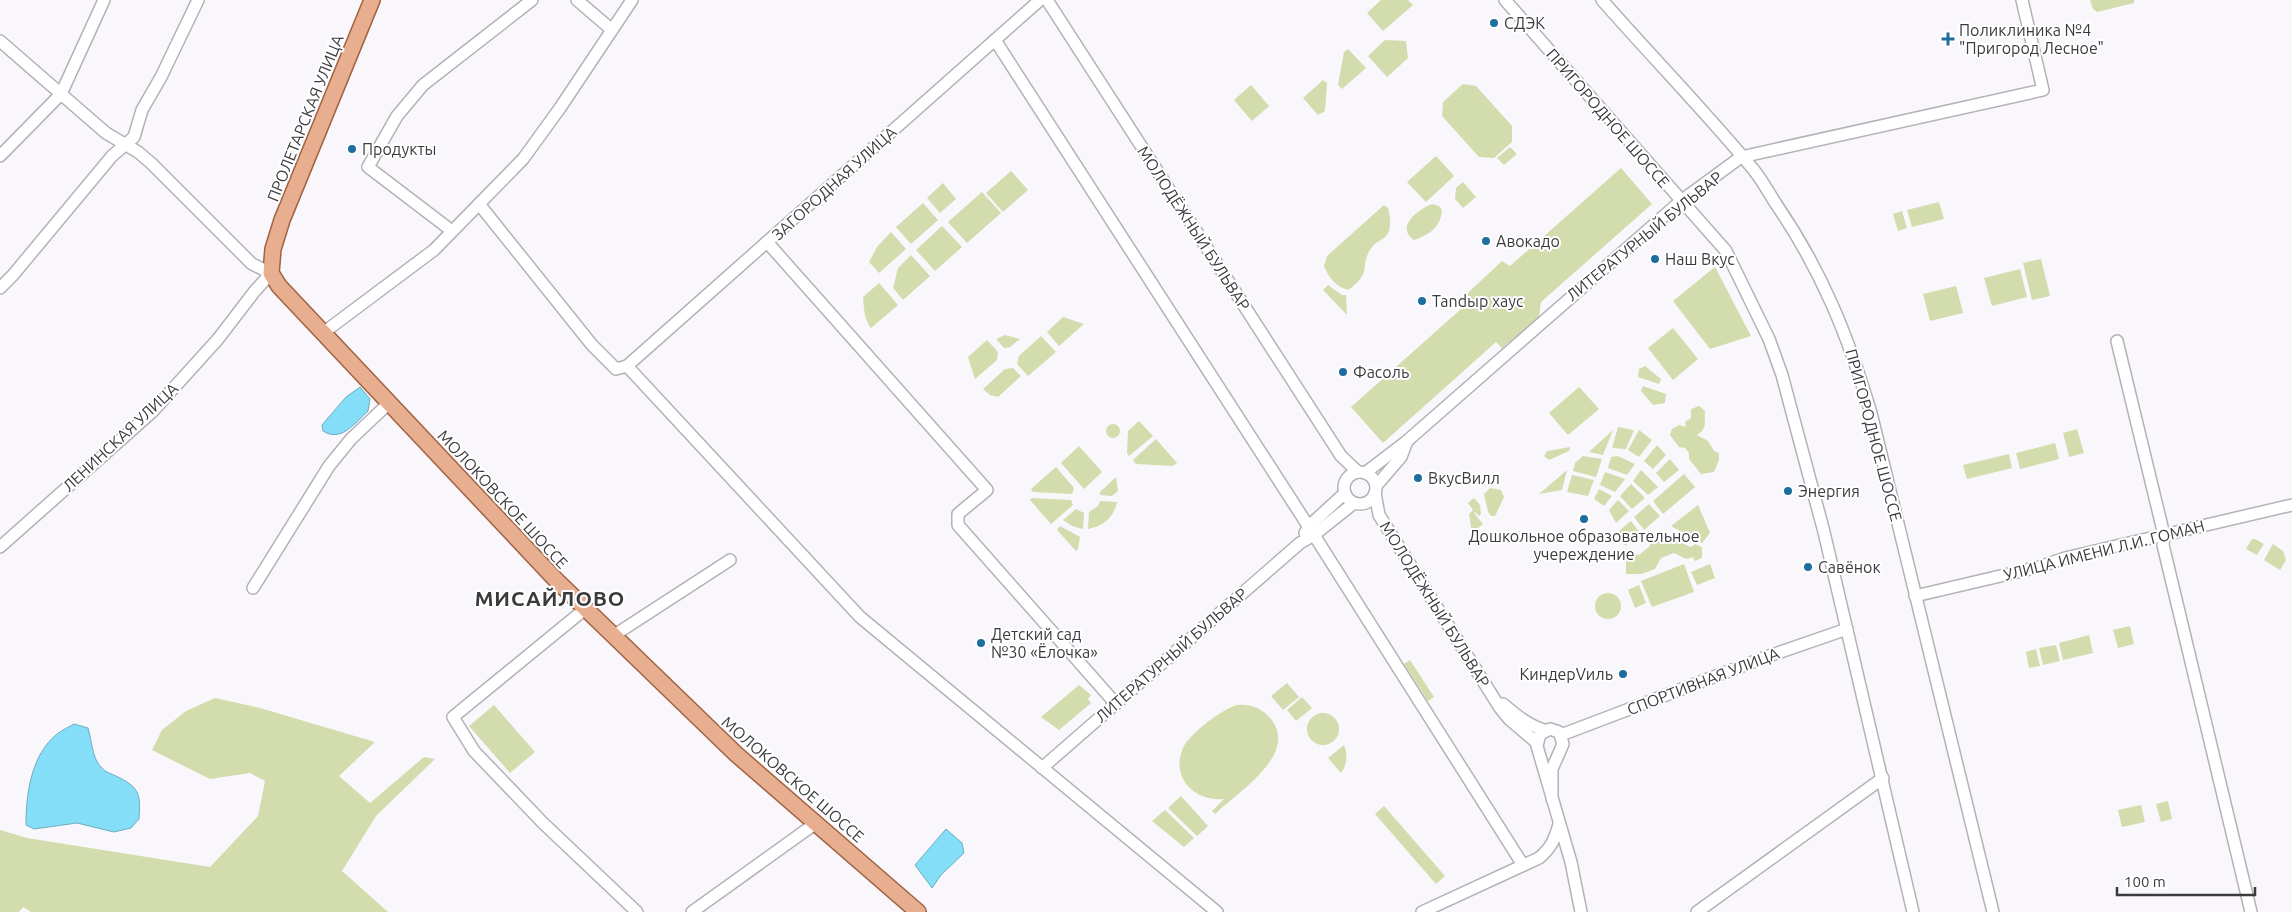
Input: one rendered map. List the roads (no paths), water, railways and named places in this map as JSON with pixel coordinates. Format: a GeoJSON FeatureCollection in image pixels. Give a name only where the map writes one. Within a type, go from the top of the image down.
{"type":"FeatureCollection","features":[{"type":"Feature","properties":{"kind":"main road","name":"ПРОЛЕТАРСКАЯ УЛИЦА"},"geometry":{"type":"LineString","coordinates":[[271,273],[273,249],[282,220],[372,0]]}},
{"type":"Feature","properties":{"kind":"main road","name":"МОЛОКОВСКОЕ ШОССЕ"},"geometry":{"type":"LineString","coordinates":[[271,273],[279,286],[322,333],[585,609],[736,754],[918,912]]}},
{"type":"Feature","properties":{"kind":"street"},"geometry":{"type":"LineString","coordinates":[[0,156],[61,94],[104,0]]}},
{"type":"Feature","properties":{"kind":"street"},"geometry":{"type":"LineString","coordinates":[[0,288],[112,156],[134,136],[142,110],[161,77],[198,0]]}},
{"type":"Feature","properties":{"kind":"street"},"geometry":{"type":"LineString","coordinates":[[452,231],[368,167],[397,116],[423,85],[532,0]]}},
{"type":"Feature","properties":{"kind":"street"},"geometry":{"type":"LineString","coordinates":[[577,0],[612,30]]}},
{"type":"Feature","properties":{"kind":"street"},"geometry":{"type":"LineString","coordinates":[[322,333],[434,250],[523,160],[632,0]]}},
{"type":"Feature","properties":{"kind":"street","name":"ЗАГОРОДНАЯ УЛИЦА"},"geometry":{"type":"LineString","coordinates":[[627,366],[1040,0]]}},
{"type":"Feature","properties":{"kind":"street","name":"МОЛОДЁЖНЫЙ БУЛЬВАР"},"geometry":{"type":"LineString","coordinates":[[1047,0],[1341,456],[1362,472]]}},
{"type":"Feature","properties":{"kind":"street","name":"ПРИГОРОДНОЕ ШОССЕ"},"geometry":{"type":"LineString","coordinates":[[1505,0],[1726,251],[1769,339],[1785,384],[1847,629],[1913,912]]}},
{"type":"Feature","properties":{"kind":"street","name":"ПРИГОРОДНОЕ ШОССЕ"},"geometry":{"type":"LineString","coordinates":[[1602,0],[1753,170],[1793,229],[1818,273],[1853,355],[1871,413],[1993,912]]}},
{"type":"Feature","properties":{"kind":"street","name":"ЛИТЕРАТУРНЫЙ БУЛЬВАР"},"geometry":{"type":"LineString","coordinates":[[1362,472],[1407,441],[1681,201],[1741,157],[2043,90],[2022,0]]}},
{"type":"Feature","properties":{"kind":"street"},"geometry":{"type":"LineString","coordinates":[[996,40],[1312,531],[1523,865]]}},
{"type":"Feature","properties":{"kind":"street"},"geometry":{"type":"LineString","coordinates":[[0,41],[106,133],[151,163],[252,264],[271,273]]}},
{"type":"Feature","properties":{"kind":"street"},"geometry":{"type":"LineString","coordinates":[[479,204],[592,345],[616,369],[627,366],[860,617],[1217,912]]}},
{"type":"Feature","properties":{"kind":"street"},"geometry":{"type":"LineString","coordinates":[[767,242],[987,490],[958,514],[958,525],[1116,704]]}},
{"type":"Feature","properties":{"kind":"street","name":"ЛЕНИНСКАЯ УЛИЦА"},"geometry":{"type":"LineString","coordinates":[[0,547],[152,412],[218,339],[271,273]]}},
{"type":"Feature","properties":{"kind":"street"},"geometry":{"type":"LineString","coordinates":[[2116,342],[2164,535],[2163,545],[2251,912]]}},
{"type":"Feature","properties":{"kind":"street"},"geometry":{"type":"LineString","coordinates":[[253,588],[329,466],[351,439],[389,403]]}},
{"type":"Feature","properties":{"kind":"street","name":"ЛИТЕРАТУРНЫЙ БУЛЬВАР"},"geometry":{"type":"LineString","coordinates":[[1375,490],[1401,457],[1407,441]]}},
{"type":"Feature","properties":{"kind":"street","name":"МОЛОДЁЖНЫЙ БУЛЬВАР"},"geometry":{"type":"LineString","coordinates":[[1341,456],[1346,479]]}},
{"type":"Feature","properties":{"kind":"street"},"geometry":{"type":"LineString","coordinates":[[1362,472],[1374,479],[1375,490],[1371,499],[1358,503],[1345,493],[1346,479],[1362,472]]}},
{"type":"Feature","properties":{"kind":"street","name":"МОЛОДЁЖНЫЙ БУЛЬВАР"},"geometry":{"type":"LineString","coordinates":[[1375,490],[1379,516],[1491,692],[1509,719],[1538,746]]}},
{"type":"Feature","properties":{"kind":"street","name":"ЛИТЕРАТУРНЫЙ БУЛЬВАР"},"geometry":{"type":"LineString","coordinates":[[1042,768],[1300,543],[1345,493]]}},
{"type":"Feature","properties":{"kind":"street","name":"МОЛОДЁЖНЫЙ БУЛЬВАР"},"geometry":{"type":"LineString","coordinates":[[1358,503],[1379,516]]}},
{"type":"Feature","properties":{"kind":"street","name":"ЛИТЕРАТУРНЫЙ БУЛЬВАР"},"geometry":{"type":"LineString","coordinates":[[1312,531],[1358,503]]}},
{"type":"Feature","properties":{"kind":"street","name":"УЛИЦА ИМЕНИ Л.И. ГОМАН"},"geometry":{"type":"LineString","coordinates":[[1915,596],[2292,505]]}},
{"type":"Feature","properties":{"kind":"street"},"geometry":{"type":"LineString","coordinates":[[613,636],[730,560]]}},
{"type":"Feature","properties":{"kind":"street"},"geometry":{"type":"LineString","coordinates":[[585,609],[453,717],[474,751],[543,823],[637,912]]}},
{"type":"Feature","properties":{"kind":"street","name":"СПОРТИВНАЯ УЛИЦА"},"geometry":{"type":"LineString","coordinates":[[1561,735],[1757,660],[1847,629]]}},
{"type":"Feature","properties":{"kind":"street","name":"МОЛОДЁЖНЫЙ БУЛЬВАР"},"geometry":{"type":"LineString","coordinates":[[1491,692],[1520,718],[1534,727],[1544,730]]}},
{"type":"Feature","properties":{"kind":"street"},"geometry":{"type":"LineString","coordinates":[[1552,799],[1552,769],[1563,744],[1561,735],[1553,730],[1544,730],[1540,734],[1538,746],[1552,799],[1570,862],[1581,912]]}},
{"type":"Feature","properties":{"kind":"street"},"geometry":{"type":"LineString","coordinates":[[1538,746],[1545,755],[1557,754]]}},
{"type":"Feature","properties":{"kind":"street"},"geometry":{"type":"LineString","coordinates":[[1697,912],[1883,778]]}},
{"type":"Feature","properties":{"kind":"street"},"geometry":{"type":"LineString","coordinates":[[692,912],[816,823]]}},
{"type":"Feature","properties":{"kind":"street"},"geometry":{"type":"LineString","coordinates":[[1422,912],[1523,865],[1547,851],[1554,841],[1559,824]]}},
{"type":"Feature","properties":{"kind":"water"},"geometry":{"type":"Polygon","coordinates":[[[360,387],[370,399],[368,411],[348,430],[342,433],[330,434],[323,431],[322,425],[346,397],[360,387]]]}},
{"type":"Feature","properties":{"kind":"water"},"geometry":{"type":"Polygon","coordinates":[[[74,724],[88,728],[94,755],[103,769],[130,784],[137,792],[139,797],[139,819],[131,828],[114,832],[77,823],[34,829],[26,825],[29,788],[41,753],[59,733],[74,724]]]}},
{"type":"Feature","properties":{"kind":"water"},"geometry":{"type":"Polygon","coordinates":[[[946,829],[962,843],[964,853],[941,875],[932,888],[915,865],[946,829]]]}},
{"type":"Feature","properties":{"kind":"place","name":"СДЭК"},"geometry":{"type":"Point","coordinates":[1494,23]}},
{"type":"Feature","properties":{"kind":"place","name":"Поликлиника №4 \"Пригород Лесное\""},"geometry":{"type":"Point","coordinates":[1948,39]}},
{"type":"Feature","properties":{"kind":"place","name":"Продукты"},"geometry":{"type":"Point","coordinates":[352,149]}},
{"type":"Feature","properties":{"kind":"place","name":"Авокадо"},"geometry":{"type":"Point","coordinates":[1486,241]}},
{"type":"Feature","properties":{"kind":"place","name":"Наш Вкус"},"geometry":{"type":"Point","coordinates":[1655,259]}},
{"type":"Feature","properties":{"kind":"place","name":"Tandыр хаус"},"geometry":{"type":"Point","coordinates":[1422,301]}},
{"type":"Feature","properties":{"kind":"place","name":"Фасоль"},"geometry":{"type":"Point","coordinates":[1343,372]}},
{"type":"Feature","properties":{"kind":"place","name":"ВкусВилл"},"geometry":{"type":"Point","coordinates":[1418,478]}},
{"type":"Feature","properties":{"kind":"place","name":"Энергия"},"geometry":{"type":"Point","coordinates":[1788,491]}},
{"type":"Feature","properties":{"kind":"place","name":"Дошкольное образовательное учереждение"},"geometry":{"type":"Point","coordinates":[1584,519]}},
{"type":"Feature","properties":{"kind":"place","name":"Савёнок"},"geometry":{"type":"Point","coordinates":[1808,567]}},
{"type":"Feature","properties":{"kind":"place","name":"Детский сад №30 «Ёлочка»"},"geometry":{"type":"Point","coordinates":[981,643]}},
{"type":"Feature","properties":{"kind":"place","name":"КиндерVиль"},"geometry":{"type":"Point","coordinates":[1623,674]}},
{"type":"Feature","properties":{"kind":"district","name":"МИСАЙЛОВО"},"geometry":{"type":"Point","coordinates":[550,599]}}]}
